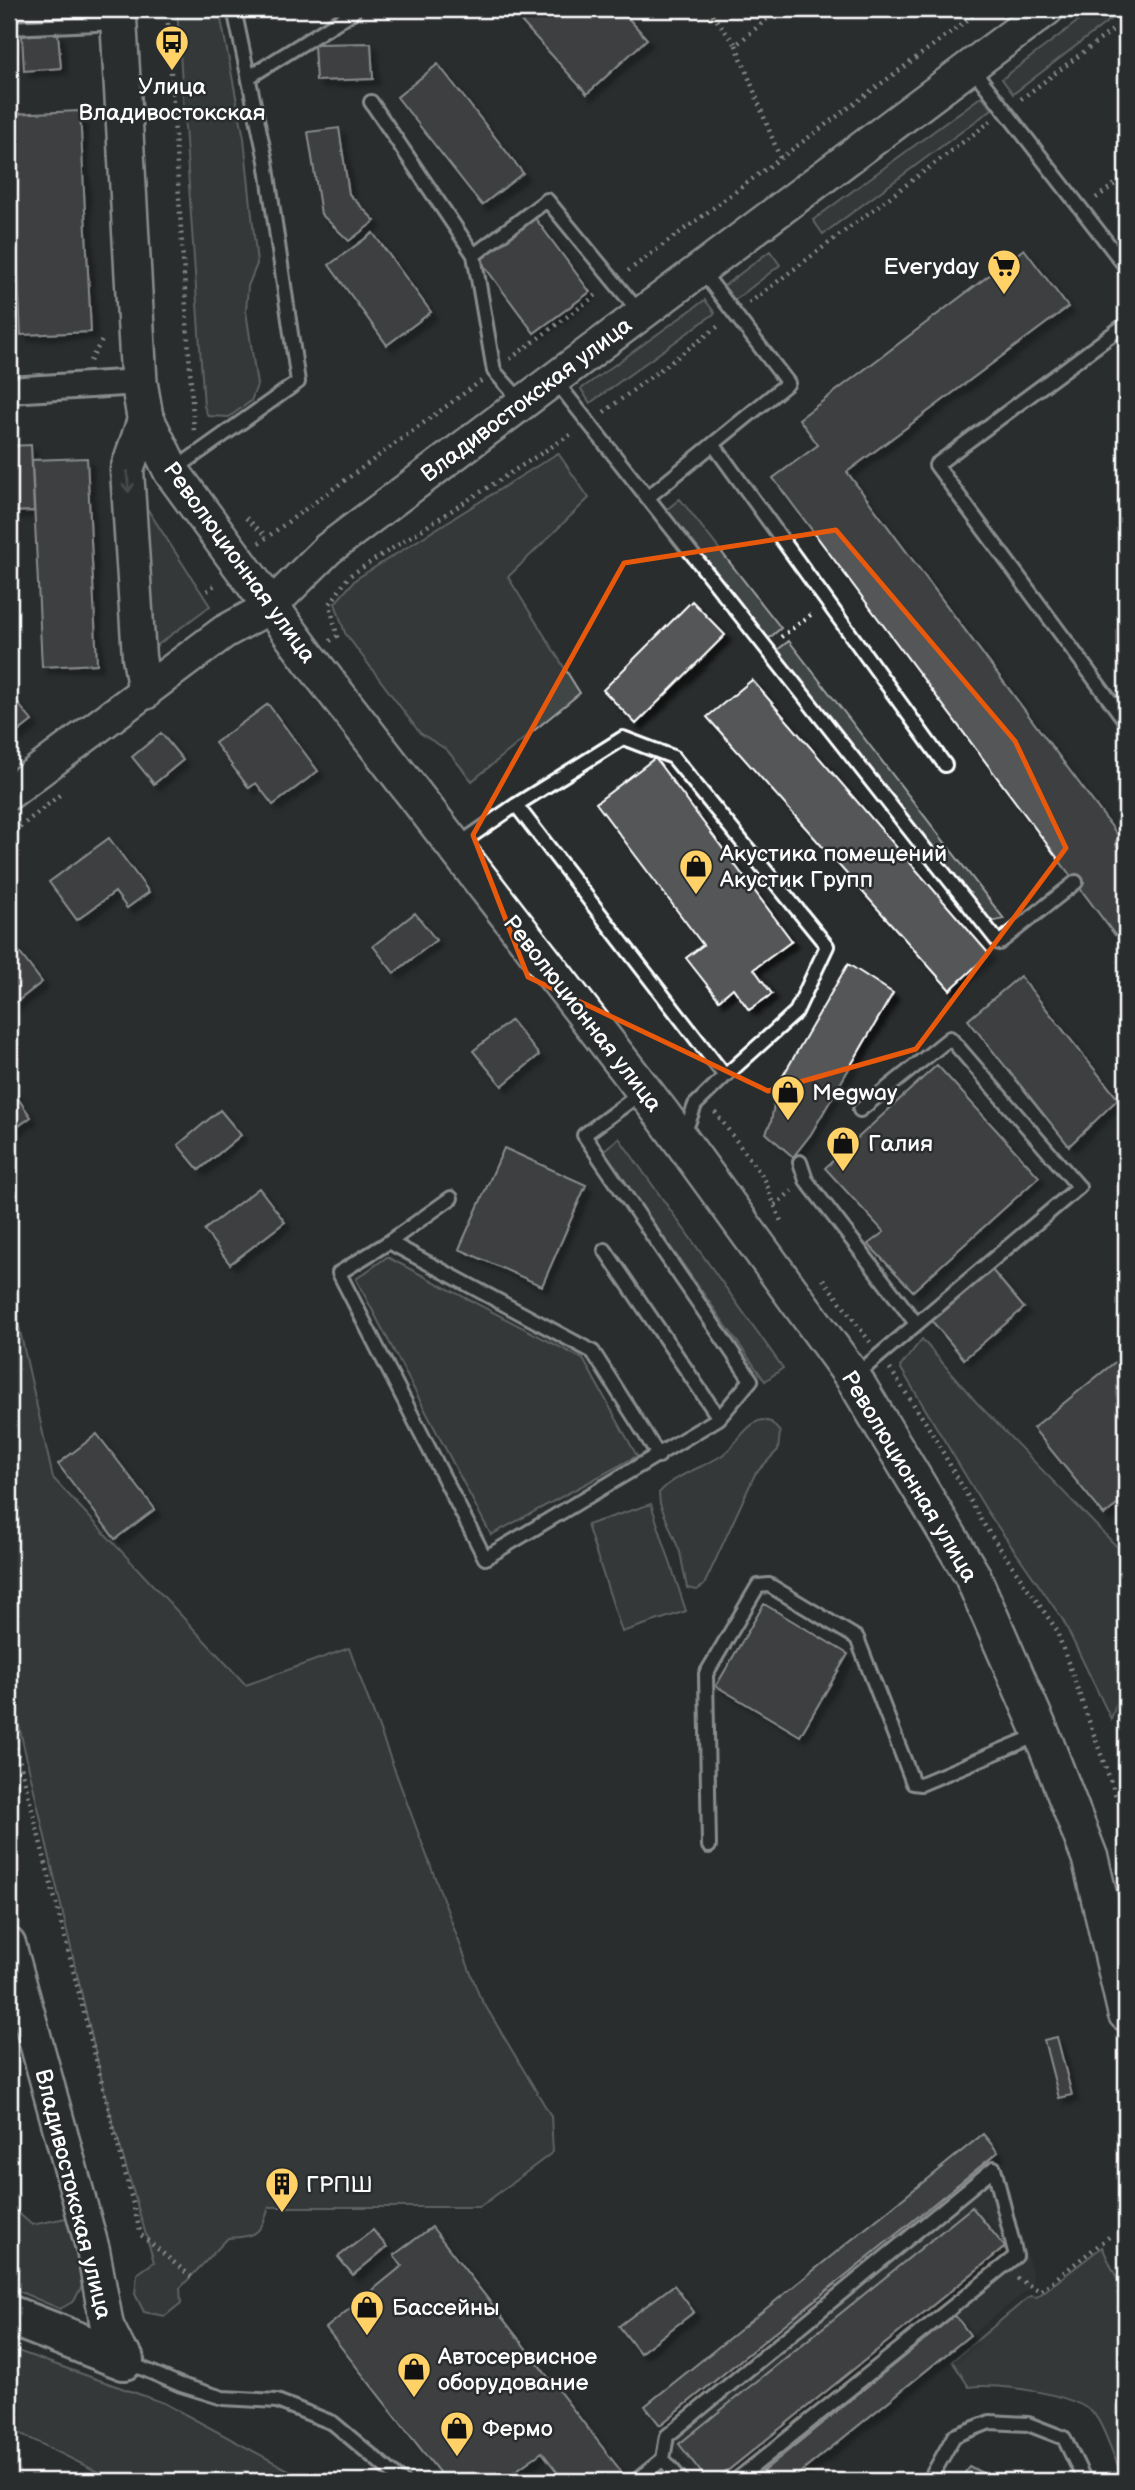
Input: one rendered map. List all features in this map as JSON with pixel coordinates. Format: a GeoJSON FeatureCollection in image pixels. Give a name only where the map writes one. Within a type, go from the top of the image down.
{"type":"FeatureCollection","features":[{"type":"Feature","properties":{"kind":"main road","name":"Революционная улица"},"geometry":{"type":"LineString","coordinates":[[118,16],[139,382],[145,417],[184,462],[270,607],[454,848],[645,1090],[853,1377],[972,1575],[1042,1733],[1090,1858],[1126,2013]]}},
{"type":"Feature","properties":{"kind":"main road"},"geometry":{"type":"LineString","coordinates":[[23,2322],[124,2360]]}},
{"type":"Feature","properties":{"kind":"street","name":"Владивостокская улица"},"geometry":{"type":"LineString","coordinates":[[9,793],[224,632],[270,607],[328,549],[521,401],[1047,9]]}},
{"type":"Feature","properties":{"kind":"street"},"geometry":{"type":"LineString","coordinates":[[9,390],[139,382]]}},
{"type":"Feature","properties":{"kind":"street"},"geometry":{"type":"LineString","coordinates":[[145,417],[127,470],[139,657],[145,693]]}},
{"type":"Feature","properties":{"kind":"street","name":"Владивостокская улица"},"geometry":{"type":"LineString","coordinates":[[9,1944],[93,2250],[107,2326],[124,2360]]}},
{"type":"Feature","properties":{"kind":"street"},"geometry":{"type":"LineString","coordinates":[[23,2322],[64,2327],[88,2316],[100,2289]]}},
{"type":"Feature","properties":{"kind":"lane"},"geometry":{"type":"LineString","coordinates":[[184,462],[298,382],[266,161],[234,9]]}},
{"type":"Feature","properties":{"kind":"lane"},"geometry":{"type":"LineString","coordinates":[[248,77],[353,12],[353,9]]}},
{"type":"Feature","properties":{"kind":"lane"},"geometry":{"type":"LineString","coordinates":[[9,28],[118,16]]}},
{"type":"Feature","properties":{"kind":"lane"},"geometry":{"type":"LineString","coordinates":[[972,67],[1126,267]]}},
{"type":"Feature","properties":{"kind":"lane"},"geometry":{"type":"LineString","coordinates":[[371,102],[474,255],[494,371],[521,401]]}},
{"type":"Feature","properties":{"kind":"lane"},"geometry":{"type":"LineString","coordinates":[[474,255],[547,200],[640,314]]}},
{"type":"Feature","properties":{"kind":"lane"},"geometry":{"type":"LineString","coordinates":[[647,498],[788,383],[701,269]]}},
{"type":"Feature","properties":{"kind":"lane"},"geometry":{"type":"LineString","coordinates":[[1126,324],[936,465],[1126,722]]}},
{"type":"Feature","properties":{"kind":"lane"},"geometry":{"type":"LineString","coordinates":[[554,379],[999,943],[1076,882]]}},
{"type":"Feature","properties":{"kind":"lane"},"geometry":{"type":"LineString","coordinates":[[713,444],[945,765]]}},
{"type":"Feature","properties":{"kind":"lane"},"geometry":{"type":"LineString","coordinates":[[454,848],[516,805],[623,738],[673,757],[827,946],[796,1012],[695,1105],[682,1141]]}},
{"type":"Feature","properties":{"kind":"lane"},"geometry":{"type":"LineString","coordinates":[[516,805],[724,1076]]}},
{"type":"Feature","properties":{"kind":"lane"},"geometry":{"type":"LineString","coordinates":[[853,1377],[881,1356],[915,1322],[1079,1187],[950,1038],[860,1110]]}},
{"type":"Feature","properties":{"kind":"lane"},"geometry":{"type":"LineString","coordinates":[[451,1198],[339,1273],[485,1558],[719,1418],[751,1380],[584,1135],[645,1090]]}},
{"type":"Feature","properties":{"kind":"lane"},"geometry":{"type":"LineString","coordinates":[[800,1162],[806,1180],[915,1322]]}},
{"type":"Feature","properties":{"kind":"lane"},"geometry":{"type":"LineString","coordinates":[[389,1242],[593,1352],[659,1456]]}},
{"type":"Feature","properties":{"kind":"lane"},"geometry":{"type":"LineString","coordinates":[[605,1250],[719,1418]]}},
{"type":"Feature","properties":{"kind":"lane"},"geometry":{"type":"LineString","coordinates":[[709,1846],[706,1674],[758,1586],[769,1585],[858,1638],[913,1783],[932,1780],[1042,1733]]}},
{"type":"Feature","properties":{"kind":"lane"},"geometry":{"type":"LineString","coordinates":[[636,2481],[663,2459],[667,2436],[994,2168],[1016,2256],[735,2481]]}},
{"type":"Feature","properties":{"kind":"lane"},"geometry":{"type":"LineString","coordinates":[[124,2360],[181,2385],[223,2398],[277,2401],[333,2423],[402,2481]]}},
{"type":"Feature","properties":{"kind":"lane"},"geometry":{"type":"LineString","coordinates":[[929,2481],[954,2436],[990,2421],[1028,2424],[1065,2438],[1085,2481]]}},
{"type":"Feature","properties":{"kind":"lane"},"geometry":{"type":"LineString","coordinates":[[663,2459],[682,2481]]}},
{"type":"Feature","properties":{"kind":"path"},"geometry":{"type":"LineString","coordinates":[[167,9],[186,332],[184,462]]}},
{"type":"Feature","properties":{"kind":"path"},"geometry":{"type":"LineString","coordinates":[[708,9],[736,45],[780,158]]}},
{"type":"Feature","properties":{"kind":"path"},"geometry":{"type":"LineString","coordinates":[[736,45],[779,9]]}},
{"type":"Feature","properties":{"kind":"path"},"geometry":{"type":"LineString","coordinates":[[1082,209],[1126,176]]}},
{"type":"Feature","properties":{"kind":"path"},"geometry":{"type":"LineString","coordinates":[[242,513],[266,536]]}},
{"type":"Feature","properties":{"kind":"path"},"geometry":{"type":"LineString","coordinates":[[9,1720],[141,2235],[194,2279]]}},
{"type":"Feature","properties":{"kind":"path"},"geometry":{"type":"LineString","coordinates":[[1001,2269],[1040,2291],[1109,2237]]}},
{"type":"Feature","properties":{"kind":"path"},"geometry":{"type":"LineString","coordinates":[[819,2481],[827,2476]]}},
{"type":"Feature","properties":{"kind":"highlighted area"},"geometry":{"type":"Polygon","coordinates":[[[836,530],[1015,741],[1066,848],[916,1049],[768,1091],[528,977],[473,835],[624,563],[836,530]]]}},
{"type":"Feature","properties":{"kind":"shaded area"},"geometry":{"type":"Polygon","coordinates":[[[177,9],[219,9],[244,138],[257,264],[248,286],[246,311],[257,385],[251,401],[229,417],[208,416],[204,406],[177,9]]]}},
{"type":"Feature","properties":{"kind":"shaded area"},"geometry":{"type":"Polygon","coordinates":[[[1094,9],[1124,9],[1013,94],[1002,79],[1094,9]]]}},
{"type":"Feature","properties":{"kind":"shaded area"},"geometry":{"type":"Polygon","coordinates":[[[982,96],[992,109],[823,234],[813,220],[982,96]]]}},
{"type":"Feature","properties":{"kind":"shaded area"},"geometry":{"type":"Polygon","coordinates":[[[770,251],[780,265],[735,300],[724,286],[770,251]]]}},
{"type":"Feature","properties":{"kind":"shaded area"},"geometry":{"type":"Polygon","coordinates":[[[705,300],[715,313],[590,403],[581,389],[705,300]]]}},
{"type":"Feature","properties":{"kind":"shaded area"},"geometry":{"type":"Polygon","coordinates":[[[558,453],[589,498],[508,577],[580,693],[472,781],[447,750],[420,733],[345,633],[335,603],[356,579],[558,453]]]}},
{"type":"Feature","properties":{"kind":"shaded area"},"geometry":{"type":"Polygon","coordinates":[[[139,496],[210,606],[144,655],[139,496]]]}},
{"type":"Feature","properties":{"kind":"shaded area"},"geometry":{"type":"Polygon","coordinates":[[[680,499],[781,628],[767,640],[666,510],[680,499]]]}},
{"type":"Feature","properties":{"kind":"shaded area"},"geometry":{"type":"Polygon","coordinates":[[[789,641],[1004,919],[987,923],[776,651],[789,641]]]}},
{"type":"Feature","properties":{"kind":"shaded area"},"geometry":{"type":"Polygon","coordinates":[[[619,1138],[783,1368],[765,1381],[603,1151],[619,1138]]]}},
{"type":"Feature","properties":{"kind":"shaded area"},"geometry":{"type":"Polygon","coordinates":[[[387,1257],[583,1359],[637,1456],[491,1535],[356,1279],[387,1257]]]}},
{"type":"Feature","properties":{"kind":"shaded area"},"geometry":{"type":"Polygon","coordinates":[[[9,1282],[53,1478],[246,1685],[349,1648],[479,1995],[551,2116],[553,2152],[480,2207],[269,2207],[260,2229],[251,2235],[228,2238],[180,2288],[181,2303],[165,2316],[144,2312],[135,2294],[137,2274],[154,2262],[107,2102],[9,1683],[9,1282]]]}},
{"type":"Feature","properties":{"kind":"shaded area"},"geometry":{"type":"Polygon","coordinates":[[[922,1339],[977,1403],[1126,1556],[1126,1676],[1111,1719],[1063,1620],[987,1511],[900,1367],[922,1339]]]}},
{"type":"Feature","properties":{"kind":"shaded area"},"geometry":{"type":"Polygon","coordinates":[[[762,1420],[771,1422],[780,1432],[778,1450],[755,1474],[704,1585],[697,1590],[687,1588],[680,1552],[660,1504],[659,1493],[681,1476],[721,1456],[751,1426],[762,1420]]]}},
{"type":"Feature","properties":{"kind":"shaded area"},"geometry":{"type":"Polygon","coordinates":[[[651,1504],[686,1611],[622,1632],[587,1525],[651,1504]]]}},
{"type":"Feature","properties":{"kind":"shaded area"},"geometry":{"type":"Polygon","coordinates":[[[983,2134],[998,2152],[1033,2276],[1031,2287],[790,2481],[701,2481],[645,2406],[983,2134]]]}},
{"type":"Feature","properties":{"kind":"shaded area"},"geometry":{"type":"Polygon","coordinates":[[[15,2210],[32,2225],[71,2217],[85,2280],[74,2301],[60,2309],[9,2287],[9,2229],[12,2226],[10,2214],[15,2210]]]}},
{"type":"Feature","properties":{"kind":"shaded area"},"geometry":{"type":"Polygon","coordinates":[[[1102,2247],[1122,2289],[1126,2310],[1126,2481],[1098,2420],[1084,2407],[1070,2400],[1034,2391],[969,2387],[952,2361],[1030,2296],[1037,2297],[1102,2247]]]}},
{"type":"Feature","properties":{"kind":"shaded area"},"geometry":{"type":"Polygon","coordinates":[[[9,2348],[164,2403],[309,2481],[116,2481],[9,2428],[9,2348]]]}},
{"type":"Feature","properties":{"kind":"building"},"geometry":{"type":"Polygon","coordinates":[[[510,9],[620,9],[647,39],[587,94],[510,9]]]}},
{"type":"Feature","properties":{"kind":"building"},"geometry":{"type":"Polygon","coordinates":[[[58,33],[61,68],[24,71],[22,36],[58,33]]]}},
{"type":"Feature","properties":{"kind":"building"},"geometry":{"type":"Polygon","coordinates":[[[371,43],[373,79],[316,81],[314,44],[371,43]]]}},
{"type":"Feature","properties":{"kind":"building"},"geometry":{"type":"Polygon","coordinates":[[[438,64],[523,173],[482,205],[397,97],[438,64]]]}},
{"type":"Feature","properties":{"kind":"building"},"geometry":{"type":"Polygon","coordinates":[[[80,111],[91,332],[21,335],[10,114],[80,111]]]}},
{"type":"Feature","properties":{"kind":"building"},"geometry":{"type":"Polygon","coordinates":[[[339,128],[349,194],[375,221],[349,241],[321,214],[308,132],[339,128]]]}},
{"type":"Feature","properties":{"kind":"building"},"geometry":{"type":"Polygon","coordinates":[[[535,218],[590,292],[534,333],[479,259],[535,218]]]}},
{"type":"Feature","properties":{"kind":"building"},"geometry":{"type":"Polygon","coordinates":[[[373,233],[431,312],[387,345],[329,265],[373,233]]]}},
{"type":"Feature","properties":{"kind":"building"},"geometry":{"type":"Polygon","coordinates":[[[1024,249],[1068,307],[847,472],[1126,846],[1126,926],[1115,935],[773,478],[818,445],[799,419],[1024,249]]]}},
{"type":"Feature","properties":{"kind":"building"},"geometry":{"type":"Polygon","coordinates":[[[31,445],[34,511],[9,512],[9,446],[31,445]]]}},
{"type":"Feature","properties":{"kind":"building"},"geometry":{"type":"Polygon","coordinates":[[[87,458],[97,664],[42,667],[32,460],[87,458]]]}},
{"type":"Feature","properties":{"kind":"building"},"geometry":{"type":"Polygon","coordinates":[[[692,601],[725,635],[636,724],[603,690],[692,601]]]}},
{"type":"Feature","properties":{"kind":"building"},"geometry":{"type":"Polygon","coordinates":[[[752,680],[989,954],[950,990],[707,717],[752,680]]]}},
{"type":"Feature","properties":{"kind":"building"},"geometry":{"type":"Polygon","coordinates":[[[9,692],[32,721],[9,739],[9,692]]]}},
{"type":"Feature","properties":{"kind":"building"},"geometry":{"type":"Polygon","coordinates":[[[268,704],[318,771],[273,805],[256,783],[249,788],[215,743],[268,704]]]}},
{"type":"Feature","properties":{"kind":"building"},"geometry":{"type":"Polygon","coordinates":[[[161,733],[183,760],[154,784],[132,757],[161,733]]]}},
{"type":"Feature","properties":{"kind":"building"},"geometry":{"type":"Polygon","coordinates":[[[655,758],[792,941],[754,969],[772,994],[749,1010],[733,988],[719,1000],[686,958],[703,945],[596,803],[655,758]]]}},
{"type":"Feature","properties":{"kind":"building"},"geometry":{"type":"Polygon","coordinates":[[[109,838],[149,892],[127,908],[115,892],[77,920],[49,882],[109,838]]]}},
{"type":"Feature","properties":{"kind":"building"},"geometry":{"type":"Polygon","coordinates":[[[415,913],[436,940],[394,973],[373,946],[415,913]]]}},
{"type":"Feature","properties":{"kind":"building"},"geometry":{"type":"Polygon","coordinates":[[[9,939],[42,982],[9,1008],[9,939]]]}},
{"type":"Feature","properties":{"kind":"building"},"geometry":{"type":"Polygon","coordinates":[[[848,964],[893,993],[811,1134],[793,1157],[766,1133],[771,1122],[777,1086],[848,964]]]}},
{"type":"Feature","properties":{"kind":"building"},"geometry":{"type":"Polygon","coordinates":[[[1020,976],[1118,1099],[1069,1146],[968,1020],[1020,976]]]}},
{"type":"Feature","properties":{"kind":"building"},"geometry":{"type":"Polygon","coordinates":[[[511,1020],[539,1055],[502,1086],[473,1051],[511,1020]]]}},
{"type":"Feature","properties":{"kind":"building"},"geometry":{"type":"Polygon","coordinates":[[[937,1065],[1039,1177],[913,1291],[868,1244],[884,1232],[825,1168],[937,1065]]]}},
{"type":"Feature","properties":{"kind":"building"},"geometry":{"type":"Polygon","coordinates":[[[9,1086],[31,1117],[9,1133],[9,1086]]]}},
{"type":"Feature","properties":{"kind":"building"},"geometry":{"type":"Polygon","coordinates":[[[220,1110],[241,1135],[199,1170],[178,1145],[220,1110]]]}},
{"type":"Feature","properties":{"kind":"building"},"geometry":{"type":"Polygon","coordinates":[[[504,1148],[586,1185],[542,1286],[459,1249],[504,1148]]]}},
{"type":"Feature","properties":{"kind":"building"},"geometry":{"type":"Polygon","coordinates":[[[259,1188],[285,1222],[230,1264],[204,1230],[259,1188]]]}},
{"type":"Feature","properties":{"kind":"building"},"geometry":{"type":"Polygon","coordinates":[[[992,1270],[1024,1308],[964,1359],[932,1321],[992,1270]]]}},
{"type":"Feature","properties":{"kind":"building"},"geometry":{"type":"Polygon","coordinates":[[[1120,1358],[1126,1367],[1126,1498],[1104,1515],[1033,1428],[1120,1358]]]}},
{"type":"Feature","properties":{"kind":"building"},"geometry":{"type":"Polygon","coordinates":[[[97,1434],[155,1509],[115,1539],[58,1464],[97,1434]]]}},
{"type":"Feature","properties":{"kind":"building"},"geometry":{"type":"Polygon","coordinates":[[[764,1604],[848,1654],[800,1736],[716,1686],[764,1604]]]}},
{"type":"Feature","properties":{"kind":"building"},"geometry":{"type":"Polygon","coordinates":[[[1057,2037],[1072,2095],[1059,2098],[1044,2040],[1057,2037]]]}},
{"type":"Feature","properties":{"kind":"building"},"geometry":{"type":"Polygon","coordinates":[[[983,2134],[998,2152],[660,2425],[645,2406],[983,2134]]]}},
{"type":"Feature","properties":{"kind":"building"},"geometry":{"type":"Polygon","coordinates":[[[972,2207],[1005,2247],[715,2481],[708,2481],[679,2444],[972,2207]]]}},
{"type":"Feature","properties":{"kind":"building"},"geometry":{"type":"Polygon","coordinates":[[[432,2227],[627,2479],[564,2481],[542,2452],[501,2481],[446,2481],[326,2328],[402,2266],[394,2255],[432,2227]]]}},
{"type":"Feature","properties":{"kind":"building"},"geometry":{"type":"Polygon","coordinates":[[[373,2230],[387,2247],[353,2275],[338,2257],[373,2230]]]}},
{"type":"Feature","properties":{"kind":"building"},"geometry":{"type":"Polygon","coordinates":[[[674,2285],[694,2312],[640,2353],[619,2326],[674,2285]]]}},
{"type":"Feature","properties":{"kind":"building"},"geometry":{"type":"Polygon","coordinates":[[[955,2315],[970,2335],[790,2481],[751,2481],[955,2315]]]}},
{"type":"Feature","properties":{"kind":"building"},"geometry":{"type":"Polygon","coordinates":[[[969,2466],[997,2481],[960,2481],[969,2466]]]}},
{"type":"Feature","properties":{"kind":"place","name":"Улица Владивостокская"},"geometry":{"type":"Point","coordinates":[172,72]}},
{"type":"Feature","properties":{"kind":"place","name":"Everyday"},"geometry":{"type":"Point","coordinates":[1004,296]}},
{"type":"Feature","properties":{"kind":"place","name":"Акустика помещений Акустик Групп"},"geometry":{"type":"Point","coordinates":[696,896]}},
{"type":"Feature","properties":{"kind":"place","name":"Megway"},"geometry":{"type":"Point","coordinates":[788,1122]}},
{"type":"Feature","properties":{"kind":"place","name":"Галия"},"geometry":{"type":"Point","coordinates":[843,1173]}},
{"type":"Feature","properties":{"kind":"place","name":"ГРПШ"},"geometry":{"type":"Point","coordinates":[282,2214]}},
{"type":"Feature","properties":{"kind":"place","name":"Бассейны"},"geometry":{"type":"Point","coordinates":[367,2337]}},
{"type":"Feature","properties":{"kind":"place","name":"Автосервисное оборудование"},"geometry":{"type":"Point","coordinates":[414,2399]}},
{"type":"Feature","properties":{"kind":"place","name":"Фермо"},"geometry":{"type":"Point","coordinates":[457,2458]}}]}
